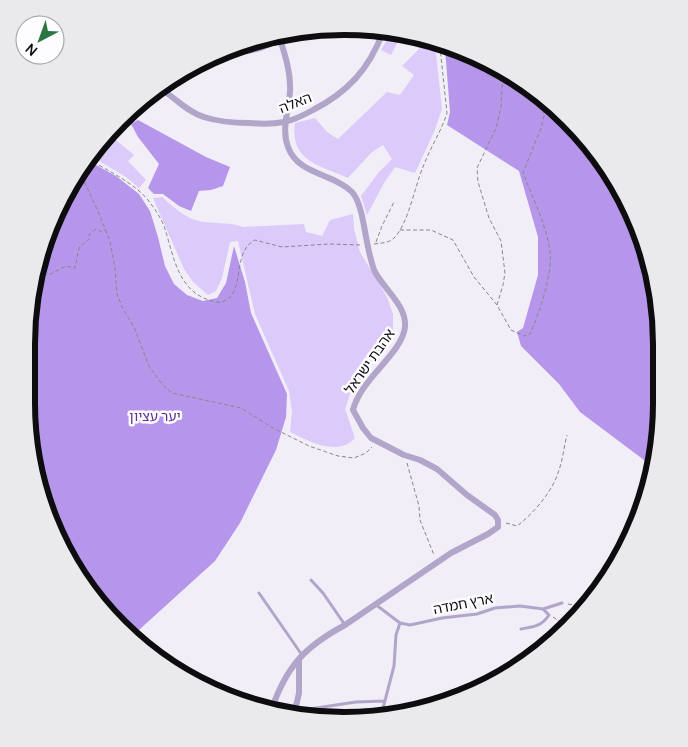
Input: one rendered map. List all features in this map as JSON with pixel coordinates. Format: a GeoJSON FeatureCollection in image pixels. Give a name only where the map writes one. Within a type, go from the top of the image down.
{"type":"FeatureCollection","features":[{"type":"Feature","properties":{"kind":"street","name":"האלה"},"geometry":{"type":"LineString","coordinates":[[165,92],[192,112],[222,122],[286,122],[318,108],[346,89],[367,64],[381,38]]}},
{"type":"Feature","properties":{"kind":"street","name":"אהבת ישראל"},"geometry":{"type":"LineString","coordinates":[[281,42],[290,79],[286,122],[288,148],[294,158],[309,170],[346,187],[355,196],[361,211],[366,245],[375,272],[402,311],[405,320],[402,338],[366,383],[355,402],[353,410],[371,438],[437,469],[498,520]]}},
{"type":"Feature","properties":{"kind":"street"},"geometry":{"type":"LineString","coordinates":[[244,51],[268,45]]}},
{"type":"Feature","properties":{"kind":"street"},"geometry":{"type":"LineString","coordinates":[[275,704],[285,679],[300,656],[328,634],[345,625],[451,553],[488,534],[498,527],[498,520]]}},
{"type":"Feature","properties":{"kind":"street"},"geometry":{"type":"LineString","coordinates":[[296,708],[299,693],[300,656]]}},
{"type":"Feature","properties":{"kind":"lane"},"geometry":{"type":"LineString","coordinates":[[311,580],[323,593],[345,625]]}},
{"type":"Feature","properties":{"kind":"lane"},"geometry":{"type":"LineString","coordinates":[[259,593],[300,656]]}},
{"type":"Feature","properties":{"kind":"lane","name":"ארץ חמדה"},"geometry":{"type":"LineString","coordinates":[[400,623],[410,625],[442,618],[477,614],[506,606],[543,609],[562,603]]}},
{"type":"Feature","properties":{"kind":"lane"},"geometry":{"type":"LineString","coordinates":[[375,604],[400,623],[396,635],[394,666],[382,709]]}},
{"type":"Feature","properties":{"kind":"lane"},"geometry":{"type":"LineString","coordinates":[[521,629],[537,626],[544,622],[549,615],[543,609]]}},
{"type":"Feature","properties":{"kind":"lane"},"geometry":{"type":"LineString","coordinates":[[312,710],[356,702],[384,701]]}},
{"type":"Feature","properties":{"kind":"path"},"geometry":{"type":"LineString","coordinates":[[94,163],[138,190],[157,212],[183,280],[191,290],[215,302],[225,301],[234,293],[241,259],[249,243],[255,240],[282,247],[329,244],[366,245],[388,242],[394,238],[410,207],[422,168],[447,113],[440,50]]}},
{"type":"Feature","properties":{"kind":"path"},"geometry":{"type":"LineString","coordinates":[[497,305],[504,285],[505,273],[501,241],[489,218],[478,182],[477,168],[496,128],[501,107],[503,79]]}},
{"type":"Feature","properties":{"kind":"path"},"geometry":{"type":"LineString","coordinates":[[399,230],[431,230],[453,240],[474,277],[497,305],[511,330],[524,336],[530,334],[550,270],[550,252],[534,198],[523,173],[542,128],[544,116],[543,108]]}},
{"type":"Feature","properties":{"kind":"path"},"geometry":{"type":"LineString","coordinates":[[83,179],[110,241],[117,294],[123,310],[136,333],[149,366],[162,384],[172,393],[241,408],[273,428],[309,446],[338,456],[354,458],[360,456],[378,442]]}},
{"type":"Feature","properties":{"kind":"path"},"geometry":{"type":"LineString","coordinates":[[375,244],[394,202]]}},
{"type":"Feature","properties":{"kind":"path"},"geometry":{"type":"LineString","coordinates":[[44,274],[49,274],[66,266],[75,268],[79,248],[90,238],[89,235],[96,229],[102,232],[105,230]]}},
{"type":"Feature","properties":{"kind":"path"},"geometry":{"type":"LineString","coordinates":[[498,520],[517,526],[529,517],[553,485],[559,470],[567,435]]}},
{"type":"Feature","properties":{"kind":"path"},"geometry":{"type":"LineString","coordinates":[[404,455],[418,500],[421,525],[435,556],[432,566]]}},
{"type":"Feature","properties":{"kind":"path"},"geometry":{"type":"LineString","coordinates":[[562,603],[577,606]]}},
{"type":"Feature","properties":{"kind":"path"},"geometry":{"type":"LineString","coordinates":[[549,615],[561,622]]}},
{"type":"Feature","properties":{"kind":"shaded area"},"geometry":{"type":"Polygon","coordinates":[[[388,39],[399,40],[391,55],[381,50],[388,39]]]}},
{"type":"Feature","properties":{"kind":"shaded area"},"geometry":{"type":"Polygon","coordinates":[[[422,46],[436,49],[442,109],[434,132],[415,173],[395,167],[367,215],[361,196],[379,172],[392,159],[383,145],[371,153],[348,178],[317,165],[302,154],[297,146],[295,123],[315,118],[327,132],[338,139],[387,92],[400,95],[414,75],[402,66],[422,46]]]}},
{"type":"Feature","properties":{"kind":"shaded area"},"geometry":{"type":"Polygon","coordinates":[[[114,138],[134,155],[128,161],[146,180],[139,188],[126,177],[97,159],[114,138]]]}},
{"type":"Feature","properties":{"kind":"shaded area"},"geometry":{"type":"Polygon","coordinates":[[[162,197],[177,210],[195,220],[243,227],[304,224],[306,232],[322,236],[330,220],[353,214],[354,229],[360,252],[387,297],[393,314],[393,331],[387,344],[352,388],[345,409],[355,438],[348,444],[332,447],[323,446],[290,432],[292,411],[289,391],[255,314],[238,241],[230,242],[222,278],[216,291],[208,295],[193,282],[184,269],[153,198],[162,197]]]}},
{"type":"Feature","properties":{"kind":"green space"},"geometry":{"type":"Polygon","coordinates":[[[445,52],[498,76],[516,87],[548,112],[576,140],[601,172],[612,190],[637,245],[650,304],[653,344],[653,403],[647,462],[580,412],[559,384],[521,346],[517,332],[523,328],[538,275],[538,237],[519,171],[447,125],[450,112],[445,52]]]}},
{"type":"Feature","properties":{"kind":"green space"},"geometry":{"type":"Polygon","coordinates":[[[138,120],[206,157],[230,167],[223,186],[199,191],[191,211],[179,206],[163,194],[154,194],[148,188],[159,164],[138,137],[131,124],[138,120]]]}},
{"type":"Feature","properties":{"kind":"green space","name":"יער עציון"},"geometry":{"type":"Polygon","coordinates":[[[93,164],[116,176],[139,194],[150,211],[165,266],[174,284],[187,295],[203,301],[217,298],[226,283],[234,246],[245,282],[251,313],[287,394],[286,417],[276,450],[240,523],[215,561],[137,632],[112,607],[76,558],[51,502],[38,443],[35,403],[35,344],[41,284],[51,245],[67,207],[76,189],[93,164]]]}}]}
